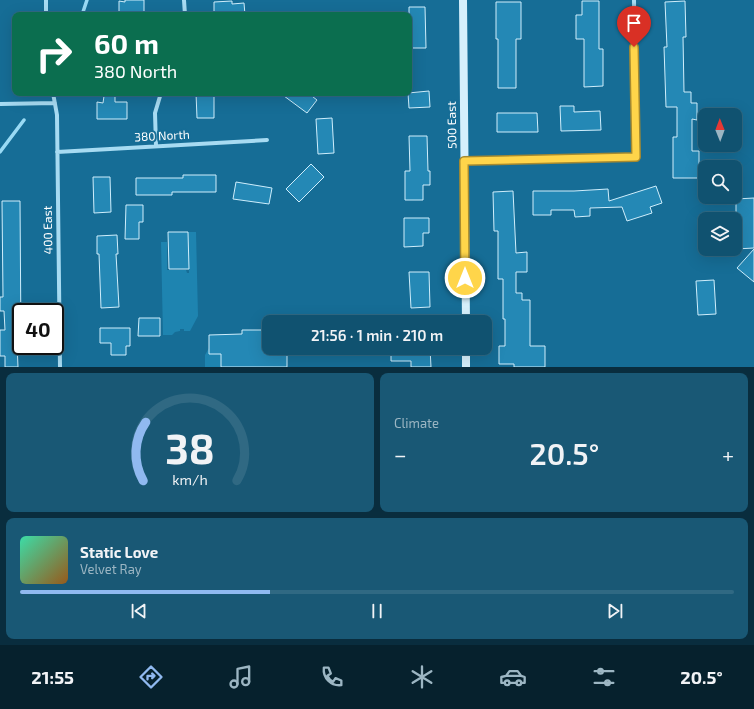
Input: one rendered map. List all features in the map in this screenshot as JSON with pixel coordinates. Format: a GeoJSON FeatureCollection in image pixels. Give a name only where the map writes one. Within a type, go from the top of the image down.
{"type":"FeatureCollection","features":[{"type":"Feature","properties":{"kind":"street"},"geometry":{"type":"LineString","coordinates":[[46,0],[46,12]]}},
{"type":"Feature","properties":{"kind":"street"},"geometry":{"type":"LineString","coordinates":[[184,0],[185,12]]}},
{"type":"Feature","properties":{"kind":"street","name":"500 East"},"geometry":{"type":"LineString","coordinates":[[463,0],[466,315]]}},
{"type":"Feature","properties":{"kind":"street"},"geometry":{"type":"LineString","coordinates":[[464,161],[636,157],[634,0]]}},
{"type":"Feature","properties":{"kind":"street","name":"400 East"},"geometry":{"type":"LineString","coordinates":[[54,96],[57,116],[60,367]]}},
{"type":"Feature","properties":{"kind":"street"},"geometry":{"type":"LineString","coordinates":[[156,146],[155,113],[160,96]]}},
{"type":"Feature","properties":{"kind":"street"},"geometry":{"type":"LineString","coordinates":[[0,104],[55,103]]}},
{"type":"Feature","properties":{"kind":"street","name":"380 North"},"geometry":{"type":"LineString","coordinates":[[57,152],[267,140]]}},
{"type":"Feature","properties":{"kind":"street"},"geometry":{"type":"LineString","coordinates":[[466,355],[466,367]]}},
{"type":"Feature","properties":{"kind":"shaded area"},"geometry":{"type":"Polygon","coordinates":[[[188,232],[196,232],[198,316],[190,331],[180,329],[180,331],[175,332],[172,335],[163,335],[161,242],[167,242],[167,270],[186,270],[187,273],[189,273],[188,232]]]}},
{"type":"Feature","properties":{"kind":"shaded area"},"geometry":{"type":"Polygon","coordinates":[[[209,348],[209,354],[221,354],[221,367],[205,367],[205,355],[209,348]]]}},
{"type":"Feature","properties":{"kind":"building"},"geometry":{"type":"Polygon","coordinates":[[[125,0],[144,0],[144,12],[119,12],[119,1],[125,2],[125,0]]]}},
{"type":"Feature","properties":{"kind":"building"},"geometry":{"type":"Polygon","coordinates":[[[232,1],[232,4],[244,3],[245,12],[214,12],[214,2],[232,1]]]}},
{"type":"Feature","properties":{"kind":"building"},"geometry":{"type":"Polygon","coordinates":[[[582,1],[599,1],[599,49],[603,49],[603,86],[584,87],[584,39],[576,39],[576,15],[582,15],[582,1]]]}},
{"type":"Feature","properties":{"kind":"building"},"geometry":{"type":"Polygon","coordinates":[[[685,1],[686,37],[683,37],[684,92],[691,92],[691,103],[697,103],[697,120],[692,119],[692,151],[699,152],[698,178],[673,178],[673,137],[677,137],[677,107],[666,107],[664,47],[667,47],[665,2],[685,1]]]}},
{"type":"Feature","properties":{"kind":"building"},"geometry":{"type":"Polygon","coordinates":[[[496,2],[521,2],[521,39],[516,39],[516,88],[498,88],[496,2]]]}},
{"type":"Feature","properties":{"kind":"building"},"geometry":{"type":"Polygon","coordinates":[[[409,7],[425,7],[426,48],[412,48],[412,12],[409,12],[409,7]]]}},
{"type":"Feature","properties":{"kind":"building"},"geometry":{"type":"Polygon","coordinates":[[[429,91],[430,107],[409,108],[408,96],[412,96],[412,93],[429,91]]]}},
{"type":"Feature","properties":{"kind":"building"},"geometry":{"type":"Polygon","coordinates":[[[104,96],[115,96],[115,102],[127,102],[127,119],[97,119],[97,102],[103,103],[104,96]]]}},
{"type":"Feature","properties":{"kind":"building"},"geometry":{"type":"Polygon","coordinates":[[[196,96],[214,96],[214,118],[197,118],[196,96]]]}},
{"type":"Feature","properties":{"kind":"building"},"geometry":{"type":"Polygon","coordinates":[[[284,96],[312,96],[317,100],[307,113],[284,96]]]}},
{"type":"Feature","properties":{"kind":"building"},"geometry":{"type":"Polygon","coordinates":[[[560,106],[574,106],[574,112],[600,111],[601,130],[561,131],[560,106]]]}},
{"type":"Feature","properties":{"kind":"building"},"geometry":{"type":"Polygon","coordinates":[[[497,113],[537,113],[538,132],[497,132],[497,113]]]}},
{"type":"Feature","properties":{"kind":"building"},"geometry":{"type":"Polygon","coordinates":[[[332,118],[334,153],[318,154],[316,119],[332,118]]]}},
{"type":"Feature","properties":{"kind":"building"},"geometry":{"type":"Polygon","coordinates":[[[409,136],[427,136],[430,185],[423,185],[423,200],[405,200],[405,171],[410,171],[409,136]]]}},
{"type":"Feature","properties":{"kind":"building"},"geometry":{"type":"Polygon","coordinates":[[[311,164],[324,177],[299,202],[286,189],[311,164]]]}},
{"type":"Feature","properties":{"kind":"building"},"geometry":{"type":"Polygon","coordinates":[[[183,175],[216,175],[216,192],[172,192],[172,195],[136,195],[136,178],[183,178],[183,175]]]}},
{"type":"Feature","properties":{"kind":"building"},"geometry":{"type":"Polygon","coordinates":[[[93,177],[110,177],[111,212],[94,213],[93,177]]]}},
{"type":"Feature","properties":{"kind":"building"},"geometry":{"type":"Polygon","coordinates":[[[236,182],[272,188],[269,204],[233,199],[236,182]]]}},
{"type":"Feature","properties":{"kind":"building"},"geometry":{"type":"Polygon","coordinates":[[[656,186],[662,203],[650,207],[652,213],[627,221],[622,207],[590,208],[590,216],[575,217],[574,210],[551,210],[551,215],[533,215],[533,191],[608,189],[609,201],[656,186]]]}},
{"type":"Feature","properties":{"kind":"building"},"geometry":{"type":"Polygon","coordinates":[[[513,191],[516,253],[527,252],[527,272],[516,272],[516,293],[522,293],[522,300],[530,300],[530,346],[545,346],[545,367],[514,367],[514,364],[499,364],[499,346],[505,346],[505,319],[503,319],[503,279],[498,279],[498,231],[494,231],[493,192],[513,191]]]}},
{"type":"Feature","properties":{"kind":"building"},"geometry":{"type":"Polygon","coordinates":[[[754,198],[754,248],[742,249],[742,212],[736,212],[736,204],[742,204],[742,199],[754,198]]]}},
{"type":"Feature","properties":{"kind":"building"},"geometry":{"type":"Polygon","coordinates":[[[2,201],[20,201],[21,303],[12,303],[12,355],[17,355],[18,367],[5,367],[5,356],[0,356],[0,330],[5,330],[4,311],[0,311],[0,297],[3,297],[2,201]]]}},
{"type":"Feature","properties":{"kind":"building"},"geometry":{"type":"Polygon","coordinates":[[[126,205],[143,205],[143,222],[139,222],[139,239],[125,239],[126,205]]]}},
{"type":"Feature","properties":{"kind":"building"},"geometry":{"type":"Polygon","coordinates":[[[404,218],[429,218],[429,233],[423,233],[423,246],[404,247],[404,218]]]}},
{"type":"Feature","properties":{"kind":"building"},"geometry":{"type":"Polygon","coordinates":[[[168,232],[188,232],[189,269],[169,269],[168,232]]]}},
{"type":"Feature","properties":{"kind":"building"},"geometry":{"type":"Polygon","coordinates":[[[117,235],[118,254],[116,254],[119,307],[101,308],[97,236],[117,235]]]}},
{"type":"Feature","properties":{"kind":"building"},"geometry":{"type":"Polygon","coordinates":[[[754,249],[754,282],[737,268],[754,249]]]}},
{"type":"Feature","properties":{"kind":"building"},"geometry":{"type":"Polygon","coordinates":[[[409,272],[429,272],[430,307],[411,308],[409,272]]]}},
{"type":"Feature","properties":{"kind":"building"},"geometry":{"type":"Polygon","coordinates":[[[714,280],[716,314],[698,315],[696,281],[714,280]]]}},
{"type":"Feature","properties":{"kind":"building"},"geometry":{"type":"Polygon","coordinates":[[[139,318],[160,318],[160,336],[138,336],[139,318]]]}},
{"type":"Feature","properties":{"kind":"building"},"geometry":{"type":"Polygon","coordinates":[[[100,328],[130,328],[130,346],[126,346],[126,355],[111,355],[111,343],[100,343],[100,328]]]}},
{"type":"Feature","properties":{"kind":"building"},"geometry":{"type":"Polygon","coordinates":[[[242,330],[262,330],[262,355],[287,355],[287,367],[221,367],[221,354],[209,354],[209,335],[242,334],[242,330]]]}},
{"type":"Feature","properties":{"kind":"building"},"geometry":{"type":"Polygon","coordinates":[[[391,355],[430,355],[431,367],[411,367],[411,361],[391,361],[391,355]]]}},
{"type":"Feature","properties":{"kind":"waterway"},"geometry":{"type":"LineString","coordinates":[[83,12],[87,0]]}},
{"type":"Feature","properties":{"kind":"waterway"},"geometry":{"type":"LineString","coordinates":[[0,152],[24,120]]}},
{"type":"Feature","properties":{"kind":"route"},"geometry":{"type":"LineString","coordinates":[[465,278],[464,161],[636,157],[634,47]]}}]}
